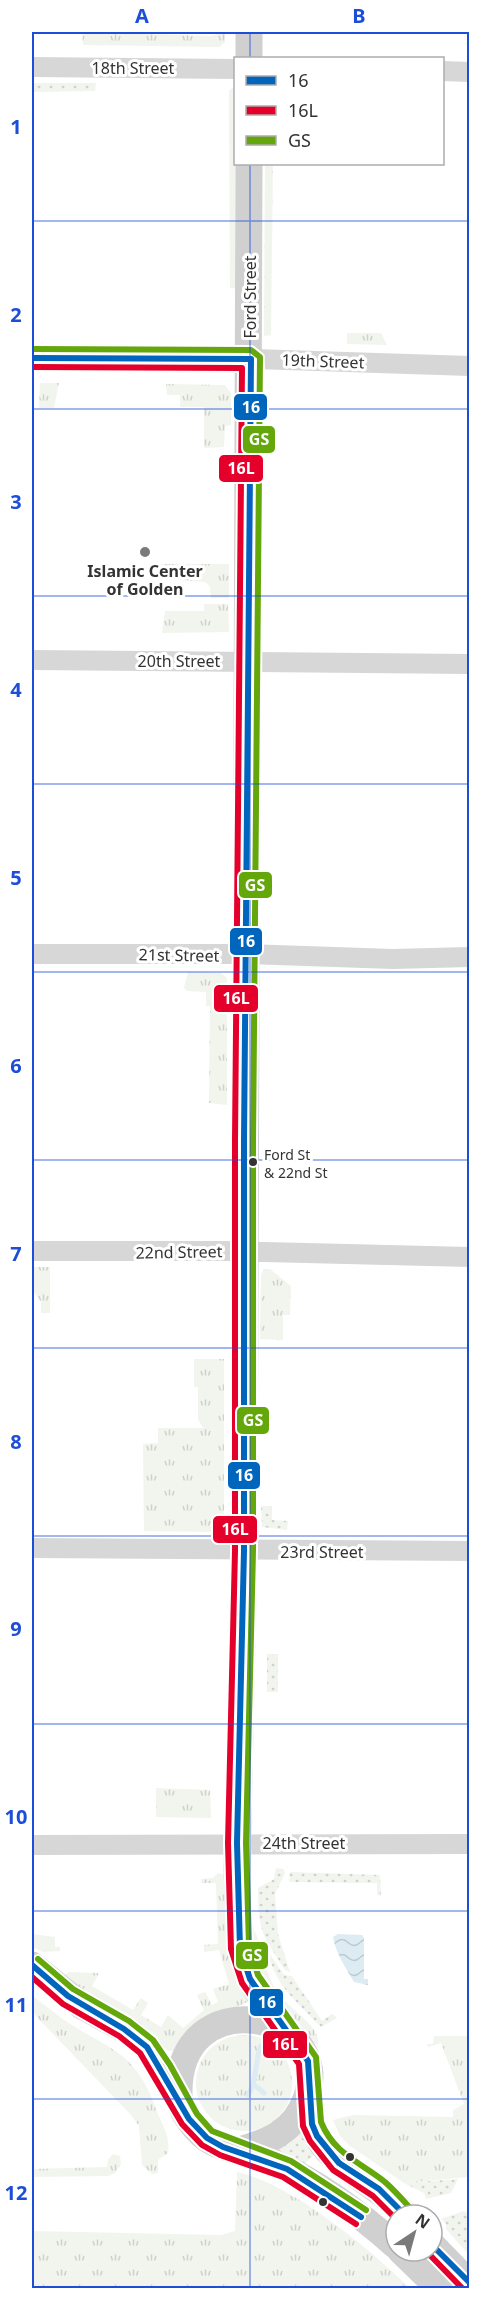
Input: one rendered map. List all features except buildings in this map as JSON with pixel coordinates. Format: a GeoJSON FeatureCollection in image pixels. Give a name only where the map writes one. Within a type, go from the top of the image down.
{"type":"FeatureCollection","features":[{"type":"Feature","properties":{"kind":"main road"},"geometry":{"type":"LineString","coordinates":[[249,32],[249,57]]}},
{"type":"Feature","properties":{"kind":"main road","name":"Ford Street"},"geometry":{"type":"LineString","coordinates":[[249,165],[251,359],[244,1551],[237,1843],[240,1948],[250,1979],[267,2007],[290,2035]]}},
{"type":"Feature","properties":{"kind":"main road","name":"19th Street"},"geometry":{"type":"LineString","coordinates":[[32,358],[251,359]]}},
{"type":"Feature","properties":{"kind":"main road"},"geometry":{"type":"LineString","coordinates":[[32,1965],[82,2006],[132,2033],[147,2048],[197,2130],[222,2147],[275,2163],[299,2176],[336,2198],[384,2236]]}},
{"type":"Feature","properties":{"kind":"main road"},"geometry":{"type":"LineString","coordinates":[[178,2097],[180,2074],[187,2051],[199,2036],[215,2025],[233,2019],[255,2019],[290,2035],[308,2061],[312,2124],[327,2151],[339,2163],[379,2189],[393,2203]]}},
{"type":"Feature","properties":{"kind":"main road"},"geometry":{"type":"LineString","coordinates":[[237,2151],[274,2139],[294,2123],[309,2089]]}},
{"type":"Feature","properties":{"kind":"main road"},"geometry":{"type":"LineString","coordinates":[[444,2257],[470,2284]]}},
{"type":"Feature","properties":{"kind":"main road"},"geometry":{"type":"LineString","coordinates":[[413,2263],[439,2289]]}},
{"type":"Feature","properties":{"kind":"street","name":"18th Street"},"geometry":{"type":"LineString","coordinates":[[32,67],[234,69]]}},
{"type":"Feature","properties":{"kind":"street"},"geometry":{"type":"LineString","coordinates":[[444,71],[470,72]]}},
{"type":"Feature","properties":{"kind":"street","name":"19th Street"},"geometry":{"type":"LineString","coordinates":[[251,359],[470,366]]}},
{"type":"Feature","properties":{"kind":"street","name":"20th Street"},"geometry":{"type":"LineString","coordinates":[[32,660],[470,664]]}},
{"type":"Feature","properties":{"kind":"street","name":"21st Street"},"geometry":{"type":"LineString","coordinates":[[32,954],[246,954],[393,959],[470,957]]}},
{"type":"Feature","properties":{"kind":"street","name":"22nd Street"},"geometry":{"type":"LineString","coordinates":[[32,1251],[244,1252],[470,1257]]}},
{"type":"Feature","properties":{"kind":"street","name":"23rd Street"},"geometry":{"type":"LineString","coordinates":[[32,1548],[470,1551]]}},
{"type":"Feature","properties":{"kind":"street","name":"24th Street"},"geometry":{"type":"LineString","coordinates":[[32,1845],[470,1844]]}},
{"type":"Feature","properties":{"kind":"green space"},"geometry":{"type":"Polygon","coordinates":[[[82,32],[211,36],[225,32],[225,42],[219,47],[83,45],[82,32]]]}},
{"type":"Feature","properties":{"kind":"green space"},"geometry":{"type":"Polygon","coordinates":[[[32,83],[96,83],[95,91],[32,92],[32,83]]]}},
{"type":"Feature","properties":{"kind":"green space"},"geometry":{"type":"Polygon","coordinates":[[[234,88],[235,288],[230,288],[229,91],[234,88]]]}},
{"type":"Feature","properties":{"kind":"green space"},"geometry":{"type":"Polygon","coordinates":[[[265,165],[273,165],[271,335],[264,336],[265,165]]]}},
{"type":"Feature","properties":{"kind":"green space"},"geometry":{"type":"Polygon","coordinates":[[[347,333],[381,333],[387,345],[347,344],[347,333]]]}},
{"type":"Feature","properties":{"kind":"green space"},"geometry":{"type":"Polygon","coordinates":[[[40,383],[59,383],[54,408],[39,408],[40,383]]]}},
{"type":"Feature","properties":{"kind":"green space"},"geometry":{"type":"Polygon","coordinates":[[[166,384],[225,385],[231,393],[231,425],[225,426],[224,447],[204,448],[204,407],[180,407],[180,395],[167,395],[166,384]]]}},
{"type":"Feature","properties":{"kind":"green space"},"geometry":{"type":"Polygon","coordinates":[[[159,564],[229,564],[229,598],[211,598],[210,587],[205,582],[179,580],[179,572],[159,572],[159,564]]]}},
{"type":"Feature","properties":{"kind":"green space"},"geometry":{"type":"Polygon","coordinates":[[[204,604],[228,604],[229,632],[162,633],[165,611],[204,611],[204,604]]]}},
{"type":"Feature","properties":{"kind":"green space"},"geometry":{"type":"Polygon","coordinates":[[[188,972],[221,973],[227,978],[227,1105],[209,1103],[210,1006],[206,1006],[206,992],[187,991],[184,988],[188,972]]]}},
{"type":"Feature","properties":{"kind":"green space"},"geometry":{"type":"Polygon","coordinates":[[[32,1267],[50,1267],[50,1313],[41,1313],[41,1302],[32,1289],[32,1267]]]}},
{"type":"Feature","properties":{"kind":"green space"},"geometry":{"type":"Polygon","coordinates":[[[264,1269],[270,1269],[291,1286],[290,1315],[283,1315],[283,1340],[260,1339],[261,1275],[264,1269]]]}},
{"type":"Feature","properties":{"kind":"green space"},"geometry":{"type":"Polygon","coordinates":[[[194,1359],[224,1359],[224,1524],[218,1532],[144,1531],[143,1444],[158,1443],[158,1428],[203,1428],[198,1419],[198,1387],[194,1387],[194,1359]]]}},
{"type":"Feature","properties":{"kind":"green space"},"geometry":{"type":"Polygon","coordinates":[[[261,1506],[272,1506],[272,1520],[288,1521],[287,1530],[262,1527],[261,1506]]]}},
{"type":"Feature","properties":{"kind":"green space"},"geometry":{"type":"Polygon","coordinates":[[[267,1654],[278,1654],[278,1692],[267,1692],[267,1654]]]}},
{"type":"Feature","properties":{"kind":"green space"},"geometry":{"type":"Polygon","coordinates":[[[156,1788],[210,1790],[211,1818],[156,1817],[156,1788]]]}},
{"type":"Feature","properties":{"kind":"green space"},"geometry":{"type":"Polygon","coordinates":[[[276,1868],[283,1869],[285,1873],[275,1894],[278,1934],[290,1972],[285,1970],[266,1940],[260,1924],[258,1888],[274,1879],[276,1868]]]}},
{"type":"Feature","properties":{"kind":"green space"},"geometry":{"type":"Polygon","coordinates":[[[290,1872],[380,1875],[381,1896],[377,1895],[377,1883],[289,1882],[290,1872]]]}},
{"type":"Feature","properties":{"kind":"green space"},"geometry":{"type":"Polygon","coordinates":[[[218,1873],[228,1876],[249,2001],[233,2009],[172,2051],[168,2051],[142,2027],[98,2002],[63,1977],[69,1972],[99,1973],[92,1986],[133,2010],[141,1998],[148,2003],[141,2015],[161,2027],[168,2015],[183,2028],[204,2010],[197,1995],[205,1992],[212,2005],[218,2002],[213,1989],[229,1984],[219,1950],[204,1952],[204,1945],[218,1944],[216,1883],[202,1883],[201,1879],[213,1878],[218,1873]]]}},
{"type":"Feature","properties":{"kind":"green space"},"geometry":{"type":"Polygon","coordinates":[[[251,1923],[274,1987],[280,1996],[311,2026],[318,2039],[318,2046],[271,1991],[256,1954],[251,1923]]]}},
{"type":"Feature","properties":{"kind":"green space"},"geometry":{"type":"Polygon","coordinates":[[[32,1934],[55,1937],[55,1947],[60,1947],[60,1951],[43,1952],[32,1947],[32,1934]]]}},
{"type":"Feature","properties":{"kind":"green space"},"geometry":{"type":"Polygon","coordinates":[[[265,1947],[284,1975],[292,1976],[322,2021],[332,2014],[337,2018],[321,2027],[281,1983],[265,1947]]]}},
{"type":"Feature","properties":{"kind":"green space"},"geometry":{"type":"Polygon","coordinates":[[[32,1995],[64,2020],[122,2056],[141,2077],[150,2093],[167,2137],[168,2153],[158,2160],[158,2173],[152,2174],[142,2165],[139,2126],[32,2012],[32,1995]]]}},
{"type":"Feature","properties":{"kind":"green space"},"geometry":{"type":"Polygon","coordinates":[[[244,2035],[262,2039],[278,2049],[288,2065],[292,2083],[288,2101],[278,2117],[262,2127],[244,2131],[226,2127],[210,2117],[200,2101],[196,2083],[200,2065],[210,2049],[226,2039],[244,2035]]]}},
{"type":"Feature","properties":{"kind":"green space"},"geometry":{"type":"Polygon","coordinates":[[[434,2036],[469,2036],[469,2177],[404,2183],[350,2146],[340,2136],[333,2120],[353,2115],[453,2117],[453,2110],[464,2104],[441,2043],[428,2047],[427,2044],[433,2044],[434,2036]]]}},
{"type":"Feature","properties":{"kind":"green space"},"geometry":{"type":"Polygon","coordinates":[[[302,2130],[315,2154],[302,2166],[273,2151],[289,2144],[302,2130]]]}},
{"type":"Feature","properties":{"kind":"green space"},"geometry":{"type":"Polygon","coordinates":[[[113,2154],[120,2156],[121,2164],[115,2173],[108,2176],[32,2177],[32,2169],[107,2167],[108,2160],[113,2154]]]}},
{"type":"Feature","properties":{"kind":"green space"},"geometry":{"type":"Polygon","coordinates":[[[237,2172],[259,2179],[306,2204],[352,2237],[410,2288],[32,2288],[32,2231],[221,2235],[235,2231],[237,2172]]]}},
{"type":"Feature","properties":{"kind":"green space"},"geometry":{"type":"Polygon","coordinates":[[[458,2179],[451,2193],[426,2199],[424,2193],[404,2183],[458,2179]]]}},
{"type":"Feature","properties":{"kind":"green space"},"geometry":{"type":"Polygon","coordinates":[[[464,2211],[469,2214],[469,2255],[446,2229],[444,2218],[464,2211]]]}},
{"type":"Feature","properties":{"kind":"water"},"geometry":{"type":"Polygon","coordinates":[[[338,1934],[362,1935],[364,1938],[364,1979],[368,1979],[368,1985],[354,1982],[334,1943],[333,1937],[338,1934]]]}},
{"type":"Feature","properties":{"kind":"waterway"},"geometry":{"type":"LineString","coordinates":[[248,2095],[253,2084],[260,2047]]}},
{"type":"Feature","properties":{"kind":"waterway"},"geometry":{"type":"LineString","coordinates":[[254,2085],[264,2093]]}},
{"type":"Feature","properties":{"kind":"transit line","name":"GS"},"geometry":{"type":"LineString","coordinates":[[32,349],[251,350],[260,357],[253,1141],[253,1551],[246,1843],[249,1946],[258,1975],[316,2057],[321,2122],[326,2133],[340,2150],[385,2182],[405,2203]]}},
{"type":"Feature","properties":{"kind":"transit line","name":"16"},"geometry":{"type":"LineString","coordinates":[[32,358],[251,359],[244,1141],[244,1551],[237,1843],[240,1948],[250,1979],[308,2061],[312,2124],[317,2136],[339,2163],[379,2189],[393,2203]]}},
{"type":"Feature","properties":{"kind":"transit line","name":"16L"},"geometry":{"type":"LineString","coordinates":[[32,367],[242,368],[235,1141],[235,1551],[228,1843],[231,1949],[242,1983],[299,2064],[303,2126],[310,2141],[333,2170],[373,2196],[384,2207]]}},
{"type":"Feature","properties":{"kind":"transit line","name":"GS"},"geometry":{"type":"LineString","coordinates":[[38,1959],[73,1989],[129,2021],[153,2040],[170,2065],[197,2114],[212,2131],[291,2161],[366,2210]]}},
{"type":"Feature","properties":{"kind":"transit line","name":"16"},"geometry":{"type":"LineString","coordinates":[[32,1965],[68,1996],[124,2029],[147,2047],[189,2119],[207,2138],[223,2147],[287,2169],[361,2217]]}},
{"type":"Feature","properties":{"kind":"transit line","name":"16L"},"geometry":{"type":"LineString","coordinates":[[32,1977],[63,2004],[119,2036],[140,2053],[182,2124],[202,2145],[220,2155],[283,2177],[356,2224]]}},
{"type":"Feature","properties":{"kind":"transit line","name":"16"},"geometry":{"type":"LineString","coordinates":[[444,2257],[470,2283]]}},
{"type":"Feature","properties":{"kind":"transit line","name":"16L"},"geometry":{"type":"LineString","coordinates":[[438,2263],[462,2288]]}},
{"type":"Feature","properties":{"kind":"place","name":"Islamic Center of Golden"},"geometry":{"type":"Point","coordinates":[145,552]}},
{"type":"Feature","properties":{"kind":"place","name":"Ford St & 22nd St"},"geometry":{"type":"Point","coordinates":[253,1162]}}]}
